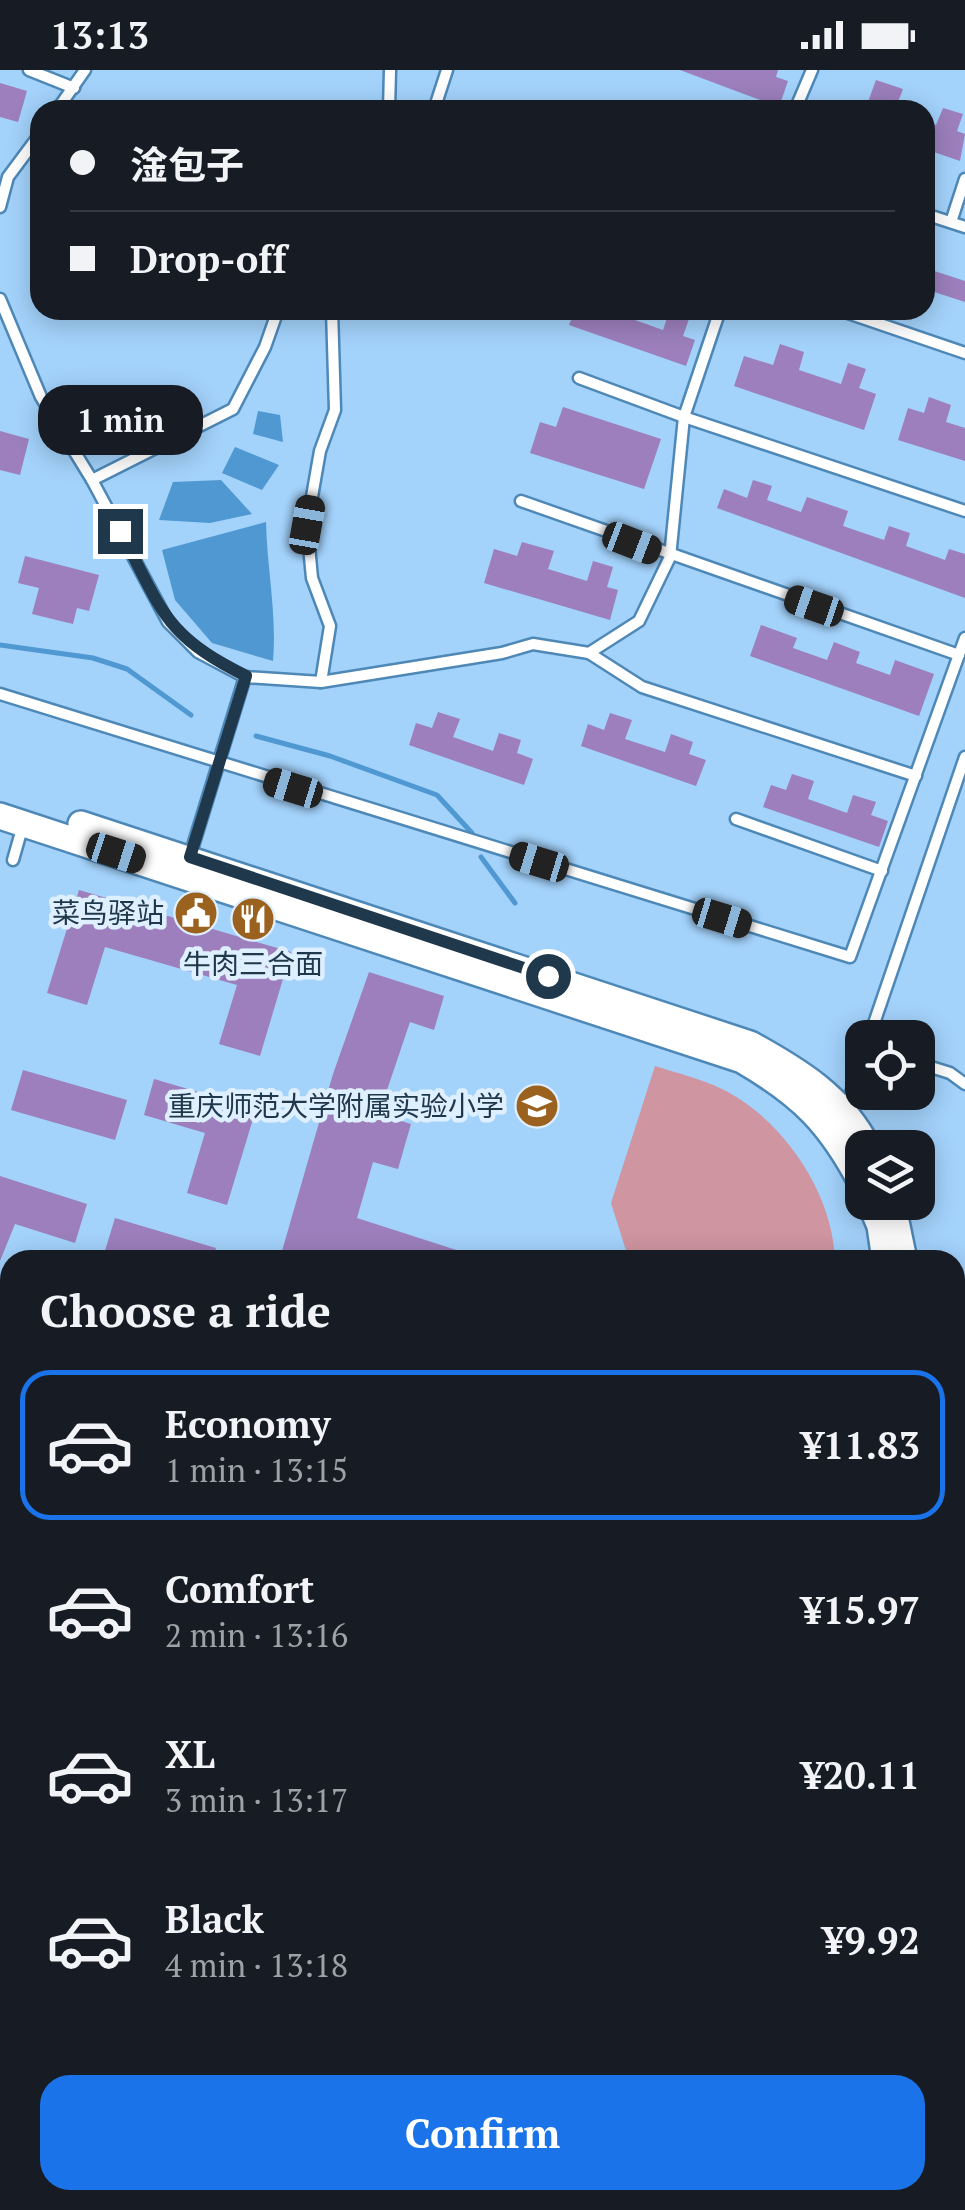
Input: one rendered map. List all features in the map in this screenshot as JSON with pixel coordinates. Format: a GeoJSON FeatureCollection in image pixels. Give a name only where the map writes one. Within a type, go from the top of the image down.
{"type":"FeatureCollection","features":[{"type":"Feature","properties":{"kind":"street"},"geometry":{"type":"LineString","coordinates":[[0,799],[742,1060],[787,1086],[823,1119],[845,1156]]}},
{"type":"Feature","properties":{"kind":"street"},"geometry":{"type":"LineString","coordinates":[[12,820],[187,866],[750,1044],[800,1071],[845,1109]]}},
{"type":"Feature","properties":{"kind":"street"},"geometry":{"type":"LineString","coordinates":[[846,1110],[858,1130]]}},
{"type":"Feature","properties":{"kind":"street"},"geometry":{"type":"LineString","coordinates":[[878,1220],[884,1250]]}},
{"type":"Feature","properties":{"kind":"street"},"geometry":{"type":"LineString","coordinates":[[896,1220],[902,1250]]}},
{"type":"Feature","properties":{"kind":"lane"},"geometry":{"type":"LineString","coordinates":[[30,70],[74,88]]}},
{"type":"Feature","properties":{"kind":"lane"},"geometry":{"type":"LineString","coordinates":[[65,100],[85,70]]}},
{"type":"Feature","properties":{"kind":"lane"},"geometry":{"type":"LineString","coordinates":[[389,100],[390,70]]}},
{"type":"Feature","properties":{"kind":"lane"},"geometry":{"type":"LineString","coordinates":[[437,100],[447,70]]}},
{"type":"Feature","properties":{"kind":"lane"},"geometry":{"type":"LineString","coordinates":[[798,100],[812,70]]}},
{"type":"Feature","properties":{"kind":"lane"},"geometry":{"type":"LineString","coordinates":[[0,208],[4,176],[30,146]]}},
{"type":"Feature","properties":{"kind":"lane"},"geometry":{"type":"LineString","coordinates":[[951,222],[965,178]]}},
{"type":"Feature","properties":{"kind":"lane"},"geometry":{"type":"LineString","coordinates":[[935,217],[965,226]]}},
{"type":"Feature","properties":{"kind":"lane"},"geometry":{"type":"LineString","coordinates":[[0,299],[41,397],[92,480],[168,622],[198,652],[246,676],[321,682],[502,653],[533,644],[589,654],[642,687],[916,776]]}},
{"type":"Feature","properties":{"kind":"lane"},"geometry":{"type":"LineString","coordinates":[[92,480],[232,409],[266,348],[275,320]]}},
{"type":"Feature","properties":{"kind":"lane"},"geometry":{"type":"LineString","coordinates":[[321,682],[330,626],[312,578],[307,525],[320,451],[335,410],[332,320]]}},
{"type":"Feature","properties":{"kind":"lane"},"geometry":{"type":"LineString","coordinates":[[589,654],[639,621],[670,557],[684,418],[717,320]]}},
{"type":"Feature","properties":{"kind":"lane"},"geometry":{"type":"LineString","coordinates":[[868,320],[965,353]]}},
{"type":"Feature","properties":{"kind":"lane"},"geometry":{"type":"LineString","coordinates":[[580,378],[684,418],[965,510]]}},
{"type":"Feature","properties":{"kind":"lane"},"geometry":{"type":"LineString","coordinates":[[522,502],[670,557],[960,655]]}},
{"type":"Feature","properties":{"kind":"lane"},"geometry":{"type":"LineString","coordinates":[[0,694],[218,765],[850,957],[965,638]]}},
{"type":"Feature","properties":{"kind":"lane"},"geometry":{"type":"LineString","coordinates":[[187,866],[246,676]]}},
{"type":"Feature","properties":{"kind":"lane"},"geometry":{"type":"LineString","coordinates":[[875,1020],[965,756]]}},
{"type":"Feature","properties":{"kind":"lane"},"geometry":{"type":"LineString","coordinates":[[736,819],[882,871]]}},
{"type":"Feature","properties":{"kind":"lane"},"geometry":{"type":"LineString","coordinates":[[12,820],[13,860]]}},
{"type":"Feature","properties":{"kind":"lane"},"geometry":{"type":"LineString","coordinates":[[935,1069],[950,1073],[965,1084]]}},
{"type":"Feature","properties":{"kind":"shaded area"},"geometry":{"type":"Polygon","coordinates":[[[655,1066],[722,1089],[765,1119],[801,1161],[814,1184],[825,1209],[834,1250],[626,1250],[611,1203],[655,1066]]]}},
{"type":"Feature","properties":{"kind":"water"},"geometry":{"type":"Polygon","coordinates":[[[258,411],[280,415],[283,442],[253,434],[258,411]]]}},
{"type":"Feature","properties":{"kind":"water"},"geometry":{"type":"Polygon","coordinates":[[[235,447],[279,465],[262,490],[222,473],[235,447]]]}},
{"type":"Feature","properties":{"kind":"water"},"geometry":{"type":"Polygon","coordinates":[[[221,480],[252,514],[210,523],[159,520],[173,482],[221,480]]]}},
{"type":"Feature","properties":{"kind":"water"},"geometry":{"type":"Polygon","coordinates":[[[266,522],[273,661],[212,643],[175,600],[162,550],[266,522]]]}},
{"type":"Feature","properties":{"kind":"building"},"geometry":{"type":"Polygon","coordinates":[[[680,70],[778,70],[776,77],[788,81],[781,100],[760,100],[680,70]]]}},
{"type":"Feature","properties":{"kind":"building"},"geometry":{"type":"Polygon","coordinates":[[[876,80],[903,89],[899,100],[869,100],[876,80]]]}},
{"type":"Feature","properties":{"kind":"building"},"geometry":{"type":"Polygon","coordinates":[[[0,83],[27,91],[18,122],[0,117],[0,83]]]}},
{"type":"Feature","properties":{"kind":"building"},"geometry":{"type":"Polygon","coordinates":[[[943,108],[963,114],[957,131],[965,134],[960,161],[935,152],[936,125],[943,108]]]}},
{"type":"Feature","properties":{"kind":"building"},"geometry":{"type":"Polygon","coordinates":[[[935,271],[965,281],[965,302],[935,292],[935,271]]]}},
{"type":"Feature","properties":{"kind":"building"},"geometry":{"type":"Polygon","coordinates":[[[571,320],[635,320],[663,330],[666,320],[689,320],[683,336],[695,340],[686,366],[569,325],[571,320]]]}},
{"type":"Feature","properties":{"kind":"building"},"geometry":{"type":"Polygon","coordinates":[[[780,344],[804,352],[799,370],[841,384],[848,363],[866,369],[859,388],[876,394],[864,430],[734,386],[744,356],[773,365],[780,344]]]}},
{"type":"Feature","properties":{"kind":"building"},"geometry":{"type":"Polygon","coordinates":[[[929,397],[951,405],[946,422],[965,428],[965,461],[898,440],[908,408],[924,413],[929,397]]]}},
{"type":"Feature","properties":{"kind":"building"},"geometry":{"type":"Polygon","coordinates":[[[563,407],[661,439],[644,489],[530,453],[540,422],[556,427],[563,407]]]}},
{"type":"Feature","properties":{"kind":"building"},"geometry":{"type":"Polygon","coordinates":[[[0,431],[29,439],[20,475],[0,470],[0,431]]]}},
{"type":"Feature","properties":{"kind":"building"},"geometry":{"type":"Polygon","coordinates":[[[753,480],[772,486],[767,500],[801,512],[807,497],[848,511],[843,526],[884,540],[889,526],[910,533],[906,546],[945,560],[949,549],[965,554],[965,598],[717,508],[724,489],[747,498],[753,480]]]}},
{"type":"Feature","properties":{"kind":"building"},"geometry":{"type":"Polygon","coordinates":[[[522,542],[554,551],[548,569],[587,581],[593,561],[613,567],[607,587],[618,590],[610,620],[484,583],[494,549],[517,556],[522,542]]]}},
{"type":"Feature","properties":{"kind":"building"},"geometry":{"type":"Polygon","coordinates":[[[25,556],[99,575],[89,611],[77,608],[73,624],[32,614],[39,588],[18,583],[25,556]]]}},
{"type":"Feature","properties":{"kind":"building"},"geometry":{"type":"Polygon","coordinates":[[[761,625],[797,638],[793,648],[827,660],[834,642],[860,652],[856,663],[890,675],[895,660],[934,674],[919,716],[750,656],[761,625]]]}},
{"type":"Feature","properties":{"kind":"building"},"geometry":{"type":"Polygon","coordinates":[[[438,712],[460,719],[453,737],[493,751],[499,733],[521,740],[517,753],[533,759],[524,785],[409,745],[416,723],[432,728],[438,712]]]}},
{"type":"Feature","properties":{"kind":"building"},"geometry":{"type":"Polygon","coordinates":[[[610,713],[632,720],[625,739],[665,752],[671,734],[693,742],[689,754],[706,760],[696,786],[581,746],[588,724],[604,730],[610,713]]]}},
{"type":"Feature","properties":{"kind":"building"},"geometry":{"type":"Polygon","coordinates":[[[792,774],[814,781],[808,799],[847,813],[853,795],[876,802],[871,815],[888,821],[879,847],[763,807],[771,785],[786,790],[792,774]]]}},
{"type":"Feature","properties":{"kind":"building"},"geometry":{"type":"Polygon","coordinates":[[[79,890],[291,952],[260,1056],[219,1044],[237,985],[105,947],[87,1005],[47,993],[79,890]]]}},
{"type":"Feature","properties":{"kind":"building"},"geometry":{"type":"Polygon","coordinates":[[[369,972],[444,996],[434,1030],[410,1022],[387,1090],[395,1092],[388,1117],[411,1124],[398,1169],[373,1162],[357,1218],[456,1250],[282,1250],[333,1074],[369,972]]]}},
{"type":"Feature","properties":{"kind":"building"},"geometry":{"type":"Polygon","coordinates":[[[23,1070],[127,1100],[115,1140],[11,1110],[23,1070]]]}},
{"type":"Feature","properties":{"kind":"building"},"geometry":{"type":"Polygon","coordinates":[[[154,1079],[256,1109],[227,1205],[187,1193],[205,1133],[144,1115],[154,1079]]]}},
{"type":"Feature","properties":{"kind":"building"},"geometry":{"type":"Polygon","coordinates":[[[0,1176],[87,1204],[75,1243],[15,1224],[4,1250],[0,1250],[0,1176]]]}},
{"type":"Feature","properties":{"kind":"building"},"geometry":{"type":"Polygon","coordinates":[[[115,1218],[216,1248],[216,1250],[105,1250],[115,1218]]]}},
{"type":"Feature","properties":{"kind":"waterway"},"geometry":{"type":"LineString","coordinates":[[0,645],[93,658],[127,669],[191,715]]}},
{"type":"Feature","properties":{"kind":"waterway"},"geometry":{"type":"LineString","coordinates":[[256,736],[330,756],[437,795],[472,833]]}},
{"type":"Feature","properties":{"kind":"waterway"},"geometry":{"type":"LineString","coordinates":[[481,857],[515,903]]}},
{"type":"Feature","properties":{"kind":"place","name":"菜鸟驿站"},"geometry":{"type":"Point","coordinates":[196,913]}},
{"type":"Feature","properties":{"kind":"place","name":"牛肉三合面"},"geometry":{"type":"Point","coordinates":[253,919]}},
{"type":"Feature","properties":{"kind":"place","name":"重庆师范大学附属实验小学"},"geometry":{"type":"Point","coordinates":[537,1106]}},
{"type":"Feature","properties":{"kind":"route"},"geometry":{"type":"LineString","coordinates":[[120,531],[168,622],[198,652],[246,676],[190,857],[548,976]]}}]}
